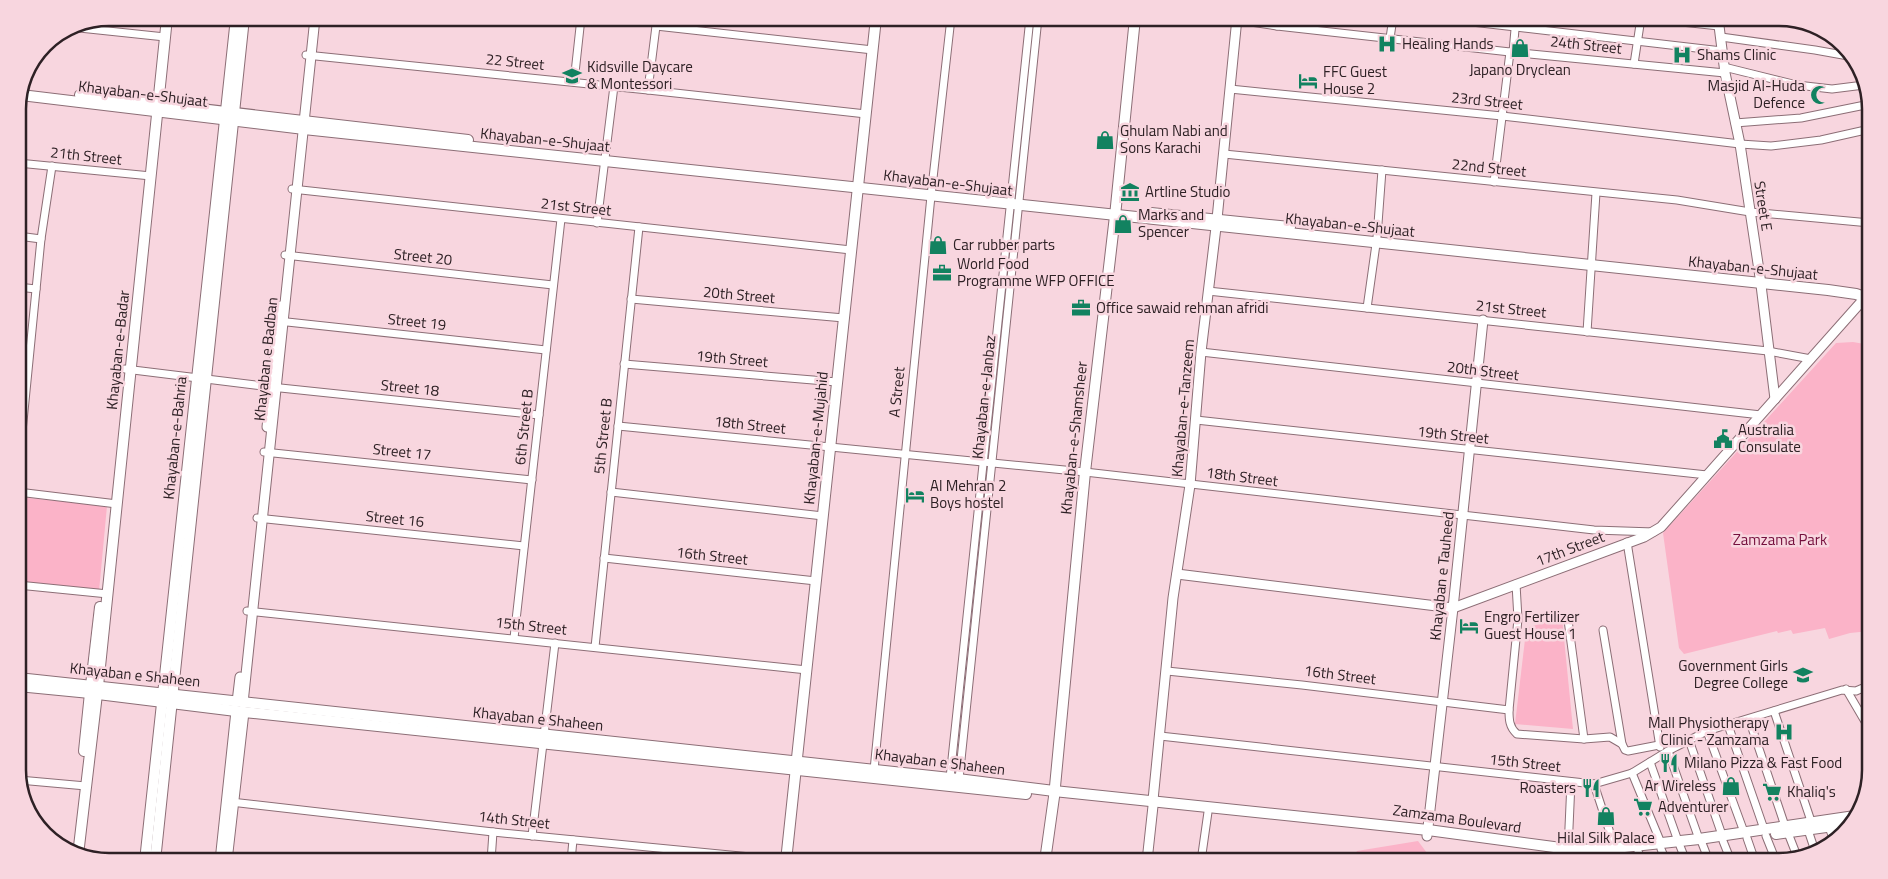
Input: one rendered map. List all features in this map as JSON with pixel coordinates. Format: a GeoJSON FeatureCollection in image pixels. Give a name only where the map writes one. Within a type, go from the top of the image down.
{"type":"FeatureCollection","features":[{"type":"Feature","properties":{"kind":"main road","name":"Khayaban-e-Badar"},"geometry":{"type":"LineString","coordinates":[[162,26],[163,37]]}},
{"type":"Feature","properties":{"kind":"main road","name":"Khayaban-e-Badar"},"geometry":{"type":"LineString","coordinates":[[75,845],[105,594],[155,107],[166,26]]}},
{"type":"Feature","properties":{"kind":"main road","name":"Khayaban-e-Bahria"},"geometry":{"type":"LineString","coordinates":[[146,853],[167,698],[229,116],[235,26]]}},
{"type":"Feature","properties":{"kind":"main road","name":"Khayaban-e-Bahria"},"geometry":{"type":"LineString","coordinates":[[229,116],[243,26]]}},
{"type":"Feature","properties":{"kind":"main road","name":"Khayaban-e-Mujahid"},"geometry":{"type":"LineString","coordinates":[[787,853],[875,26]]}},
{"type":"Feature","properties":{"kind":"main road","name":"Khayaban-e-Shamsheer"},"geometry":{"type":"LineString","coordinates":[[1046,853],[1054,794],[1085,472],[1134,26]]}},
{"type":"Feature","properties":{"kind":"main road","name":"Khayaban-e-Shujaat"},"geometry":{"type":"LineString","coordinates":[[29,90],[302,125],[1115,213],[1760,280],[1862,293]]}},
{"type":"Feature","properties":{"kind":"main road","name":"Khayaban-e-Shujaat"},"geometry":{"type":"LineString","coordinates":[[27,96],[155,107]]}},
{"type":"Feature","properties":{"kind":"main road","name":"Khayaban e Shaheen"},"geometry":{"type":"LineString","coordinates":[[26,680],[38,684]]}},
{"type":"Feature","properties":{"kind":"main road","name":"Khayaban e Shaheen"},"geometry":{"type":"LineString","coordinates":[[26,685],[38,684],[94,689],[240,707],[1054,794]]}},
{"type":"Feature","properties":{"kind":"main road","name":"Khayaban-e-Bahria"},"geometry":{"type":"LineString","coordinates":[[156,853],[167,698]]}},
{"type":"Feature","properties":{"kind":"main road","name":"Khayaban e Shaheen"},"geometry":{"type":"LineString","coordinates":[[797,766],[874,770],[954,778],[1054,794]]}},
{"type":"Feature","properties":{"kind":"main road","name":"Zamzama Boulevard"},"geometry":{"type":"LineString","coordinates":[[1054,794],[1427,833],[1549,853]]}},
{"type":"Feature","properties":{"kind":"main road","name":"Zamzama Boulevard"},"geometry":{"type":"LineString","coordinates":[[1153,803],[1208,812],[1427,833]]}},
{"type":"Feature","properties":{"kind":"main road","name":"Zamzama Boulevard"},"geometry":{"type":"LineString","coordinates":[[1624,853],[1661,846],[1810,826],[1846,818]]}},
{"type":"Feature","properties":{"kind":"main road","name":"Zamzama Boulevard"},"geometry":{"type":"LineString","coordinates":[[1810,826],[1840,826]]}},
{"type":"Feature","properties":{"kind":"main road","name":"Zamzama Boulevard"},"geometry":{"type":"LineString","coordinates":[[1625,853],[1661,846]]}},
{"type":"Feature","properties":{"kind":"street","name":"Khayaban e Badban"},"geometry":{"type":"LineString","coordinates":[[227,853],[230,802],[302,125],[310,26]]}},
{"type":"Feature","properties":{"kind":"street","name":"Khayaban e Badban"},"geometry":{"type":"LineString","coordinates":[[309,55],[314,26]]}},
{"type":"Feature","properties":{"kind":"street"},"geometry":{"type":"LineString","coordinates":[[574,82],[580,26]]}},
{"type":"Feature","properties":{"kind":"street"},"geometry":{"type":"LineString","coordinates":[[648,90],[656,26],[873,50]]}},
{"type":"Feature","properties":{"kind":"street","name":"A Street"},"geometry":{"type":"LineString","coordinates":[[874,770],[904,454],[950,26]]}},
{"type":"Feature","properties":{"kind":"street","name":"Khayaban-e-Janbaz"},"geometry":{"type":"LineString","coordinates":[[954,778],[991,463],[1029,26]]}},
{"type":"Feature","properties":{"kind":"street","name":"Khayaban-e-Janbaz"},"geometry":{"type":"LineString","coordinates":[[954,778],[982,462],[1037,26]]}},
{"type":"Feature","properties":{"kind":"street","name":"Khayaban-e-Tanzeem"},"geometry":{"type":"LineString","coordinates":[[1148,853],[1177,574],[1190,485],[1208,291],[1217,223],[1236,26]]}},
{"type":"Feature","properties":{"kind":"street","name":"24th Street"},"geometry":{"type":"LineString","coordinates":[[1277,26],[1511,52],[1634,64],[1725,70],[1797,85],[1832,90],[1858,86]]}},
{"type":"Feature","properties":{"kind":"street"},"geometry":{"type":"LineString","coordinates":[[1390,38],[1391,26]]}},
{"type":"Feature","properties":{"kind":"street"},"geometry":{"type":"LineString","coordinates":[[1494,182],[1515,26],[1722,51]]}},
{"type":"Feature","properties":{"kind":"street"},"geometry":{"type":"LineString","coordinates":[[1634,64],[1637,41],[1642,26]]}},
{"type":"Feature","properties":{"kind":"street","name":"Street E"},"geometry":{"type":"LineString","coordinates":[[1720,26],[1725,70],[1740,144],[1775,399]]}},
{"type":"Feature","properties":{"kind":"street"},"geometry":{"type":"LineString","coordinates":[[88,30],[163,37]]}},
{"type":"Feature","properties":{"kind":"street"},"geometry":{"type":"LineString","coordinates":[[1721,37],[1842,55]]}},
{"type":"Feature","properties":{"kind":"street","name":"22 Street"},"geometry":{"type":"LineString","coordinates":[[309,55],[866,114]]}},
{"type":"Feature","properties":{"kind":"street"},"geometry":{"type":"LineString","coordinates":[[598,223],[614,86]]}},
{"type":"Feature","properties":{"kind":"street","name":"23rd Street"},"geometry":{"type":"LineString","coordinates":[[1230,89],[1502,116],[1740,144],[1771,146],[1821,140],[1862,131]]}},
{"type":"Feature","properties":{"kind":"street"},"geometry":{"type":"LineString","coordinates":[[1735,123],[1801,118],[1862,106]]}},
{"type":"Feature","properties":{"kind":"street","name":"22nd Street"},"geometry":{"type":"LineString","coordinates":[[1224,154],[1677,200],[1750,212],[1862,222]]}},
{"type":"Feature","properties":{"kind":"street","name":"21th Street"},"geometry":{"type":"LineString","coordinates":[[26,164],[148,176]]}},
{"type":"Feature","properties":{"kind":"street"},"geometry":{"type":"LineString","coordinates":[[26,378],[41,239],[52,166]]}},
{"type":"Feature","properties":{"kind":"street"},"geometry":{"type":"LineString","coordinates":[[1367,308],[1376,240],[1382,170]]}},
{"type":"Feature","properties":{"kind":"street","name":"21st Street"},"geometry":{"type":"LineString","coordinates":[[295,190],[851,250]]}},
{"type":"Feature","properties":{"kind":"street"},"geometry":{"type":"LineString","coordinates":[[1588,332],[1596,193]]}},
{"type":"Feature","properties":{"kind":"street","name":"6th Street B"},"geometry":{"type":"LineString","coordinates":[[514,638],[561,219]]}},
{"type":"Feature","properties":{"kind":"street","name":"5th Street B"},"geometry":{"type":"LineString","coordinates":[[595,647],[639,227]]}},
{"type":"Feature","properties":{"kind":"street"},"geometry":{"type":"LineString","coordinates":[[26,237],[41,239]]}},
{"type":"Feature","properties":{"kind":"street","name":"Street 20"},"geometry":{"type":"LineString","coordinates":[[287,256],[553,285]]}},
{"type":"Feature","properties":{"kind":"street"},"geometry":{"type":"LineString","coordinates":[[26,288],[36,289]]}},
{"type":"Feature","properties":{"kind":"street","name":"21st Street"},"geometry":{"type":"LineString","coordinates":[[1208,291],[1768,351],[1811,359]]}},
{"type":"Feature","properties":{"kind":"street","name":"20th Street"},"geometry":{"type":"LineString","coordinates":[[631,299],[844,318]]}},
{"type":"Feature","properties":{"kind":"street","name":"17th Street"},"geometry":{"type":"LineString","coordinates":[[1177,574],[1453,608],[1654,532],[1661,527],[1862,302]]}},
{"type":"Feature","properties":{"kind":"street","name":"Khayaban e Tauheed"},"geometry":{"type":"LineString","coordinates":[[1427,833],[1470,450],[1482,320]]}},
{"type":"Feature","properties":{"kind":"street","name":"Street 19"},"geometry":{"type":"LineString","coordinates":[[281,321],[546,350]]}},
{"type":"Feature","properties":{"kind":"street","name":"20th Street"},"geometry":{"type":"LineString","coordinates":[[1202,352],[1761,415]]}},
{"type":"Feature","properties":{"kind":"street","name":"19th Street"},"geometry":{"type":"LineString","coordinates":[[624,364],[837,382]]}},
{"type":"Feature","properties":{"kind":"street","name":"Street 18"},"geometry":{"type":"LineString","coordinates":[[128,370],[274,388],[539,415]]}},
{"type":"Feature","properties":{"kind":"street","name":"19th Street"},"geometry":{"type":"LineString","coordinates":[[1196,420],[1707,476]]}},
{"type":"Feature","properties":{"kind":"street","name":"18th Street"},"geometry":{"type":"LineString","coordinates":[[618,426],[1085,472],[1594,530],[1654,532]]}},
{"type":"Feature","properties":{"kind":"street","name":"Street 17"},"geometry":{"type":"LineString","coordinates":[[267,452],[532,480]]}},
{"type":"Feature","properties":{"kind":"street"},"geometry":{"type":"LineString","coordinates":[[611,492],[823,516]]}},
{"type":"Feature","properties":{"kind":"street"},"geometry":{"type":"LineString","coordinates":[[26,493],[114,503]]}},
{"type":"Feature","properties":{"kind":"street","name":"Street 16"},"geometry":{"type":"LineString","coordinates":[[260,519],[524,546]]}},
{"type":"Feature","properties":{"kind":"street"},"geometry":{"type":"LineString","coordinates":[[1627,542],[1661,755]]}},
{"type":"Feature","properties":{"kind":"street","name":"16th Street"},"geometry":{"type":"LineString","coordinates":[[604,558],[816,581]]}},
{"type":"Feature","properties":{"kind":"street"},"geometry":{"type":"LineString","coordinates":[[1516,584],[1518,619],[1509,723],[1517,734],[1584,739],[1603,736],[1610,737],[1622,744]]}},
{"type":"Feature","properties":{"kind":"street"},"geometry":{"type":"LineString","coordinates":[[26,586],[105,594]]}},
{"type":"Feature","properties":{"kind":"street","name":"15th Street"},"geometry":{"type":"LineString","coordinates":[[250,611],[807,670]]}},
{"type":"Feature","properties":{"kind":"street"},"geometry":{"type":"LineString","coordinates":[[1568,620],[1584,739]]}},
{"type":"Feature","properties":{"kind":"street"},"geometry":{"type":"LineString","coordinates":[[1603,630],[1622,744],[1625,750],[1628,751],[1659,745]]}},
{"type":"Feature","properties":{"kind":"street"},"geometry":{"type":"LineString","coordinates":[[532,836],[555,643]]}},
{"type":"Feature","properties":{"kind":"street","name":"16th Street"},"geometry":{"type":"LineString","coordinates":[[1167,671],[1509,710]]}},
{"type":"Feature","properties":{"kind":"street","name":"15th Street"},"geometry":{"type":"LineString","coordinates":[[1160,736],[1594,784],[1632,773],[1668,751],[1707,731],[1846,690],[1862,688]]}},
{"type":"Feature","properties":{"kind":"street"},"geometry":{"type":"LineString","coordinates":[[1846,690],[1862,717]]}},
{"type":"Feature","properties":{"kind":"street"},"geometry":{"type":"LineString","coordinates":[[1774,711],[1810,826],[1814,845]]}},
{"type":"Feature","properties":{"kind":"street"},"geometry":{"type":"LineString","coordinates":[[1749,719],[1794,851]]}},
{"type":"Feature","properties":{"kind":"street"},"geometry":{"type":"LineString","coordinates":[[1728,725],[1773,853]]}},
{"type":"Feature","properties":{"kind":"street"},"geometry":{"type":"LineString","coordinates":[[1707,731],[1752,853]]}},
{"type":"Feature","properties":{"kind":"street"},"geometry":{"type":"LineString","coordinates":[[1689,740],[1728,853]]}},
{"type":"Feature","properties":{"kind":"street"},"geometry":{"type":"LineString","coordinates":[[1668,751],[1706,853]]}},
{"type":"Feature","properties":{"kind":"street"},"geometry":{"type":"LineString","coordinates":[[1650,762],[1682,853]]}},
{"type":"Feature","properties":{"kind":"street"},"geometry":{"type":"LineString","coordinates":[[1632,773],[1663,853]]}},
{"type":"Feature","properties":{"kind":"street"},"geometry":{"type":"LineString","coordinates":[[27,781],[83,786]]}},
{"type":"Feature","properties":{"kind":"street"},"geometry":{"type":"LineString","coordinates":[[1571,782],[1573,853]]}},
{"type":"Feature","properties":{"kind":"street"},"geometry":{"type":"LineString","coordinates":[[1594,784],[1619,853]]}},
{"type":"Feature","properties":{"kind":"street","name":"Khayaban e Badban"},"geometry":{"type":"LineString","coordinates":[[222,853],[230,802]]}},
{"type":"Feature","properties":{"kind":"street","name":"14th Street"},"geometry":{"type":"LineString","coordinates":[[230,802],[494,832],[705,853]]}},
{"type":"Feature","properties":{"kind":"street"},"geometry":{"type":"LineString","coordinates":[[1202,853],[1208,812]]}},
{"type":"Feature","properties":{"kind":"street"},"geometry":{"type":"LineString","coordinates":[[1828,827],[1831,834]]}},
{"type":"Feature","properties":{"kind":"street"},"geometry":{"type":"LineString","coordinates":[[491,853],[494,832]]}},
{"type":"Feature","properties":{"kind":"street"},"geometry":{"type":"LineString","coordinates":[[572,853],[573,840]]}},
{"type":"Feature","properties":{"kind":"green space","name":"Zamzama Park"},"geometry":{"type":"Polygon","coordinates":[[[1836,343],[1862,344],[1862,632],[1829,639],[1825,628],[1793,634],[1791,630],[1778,633],[1777,631],[1684,654],[1679,648],[1663,533],[1836,343]]]}},
{"type":"Feature","properties":{"kind":"green space"},"geometry":{"type":"Polygon","coordinates":[[[26,498],[107,506],[99,591],[26,584],[26,498]]]}},
{"type":"Feature","properties":{"kind":"green space"},"geometry":{"type":"Polygon","coordinates":[[[1562,618],[1573,729],[1515,724],[1526,631],[1529,627],[1562,618]]]}},
{"type":"Feature","properties":{"kind":"green space"},"geometry":{"type":"Polygon","coordinates":[[[1418,841],[1427,853],[1356,853],[1357,851],[1418,841]]]}},
{"type":"Feature","properties":{"kind":"place","name":"Healing Hands"},"geometry":{"type":"Point","coordinates":[1387,44]}},
{"type":"Feature","properties":{"kind":"place","name":"Japano Dryclean"},"geometry":{"type":"Point","coordinates":[1520,48]}},
{"type":"Feature","properties":{"kind":"place","name":"Shams Clinic"},"geometry":{"type":"Point","coordinates":[1682,55]}},
{"type":"Feature","properties":{"kind":"place","name":"Kidsville Daycare & Montessori"},"geometry":{"type":"Point","coordinates":[572,76]}},
{"type":"Feature","properties":{"kind":"place","name":"FFC Guest House 2"},"geometry":{"type":"Point","coordinates":[1308,81]}},
{"type":"Feature","properties":{"kind":"place","name":"Masjid Al-Huda Defence"},"geometry":{"type":"Point","coordinates":[1820,95]}},
{"type":"Feature","properties":{"kind":"place","name":"Ghulam Nabi and Sons Karachi"},"geometry":{"type":"Point","coordinates":[1105,140]}},
{"type":"Feature","properties":{"kind":"place","name":"Artline Studio"},"geometry":{"type":"Point","coordinates":[1130,192]}},
{"type":"Feature","properties":{"kind":"place","name":"Marks and Spencer"},"geometry":{"type":"Point","coordinates":[1123,224]}},
{"type":"Feature","properties":{"kind":"place","name":"Car rubber parts"},"geometry":{"type":"Point","coordinates":[938,245]}},
{"type":"Feature","properties":{"kind":"place","name":"World Food Programme WFP OFFICE"},"geometry":{"type":"Point","coordinates":[942,273]}},
{"type":"Feature","properties":{"kind":"place","name":"Office sawaid rehman afridi"},"geometry":{"type":"Point","coordinates":[1081,308]}},
{"type":"Feature","properties":{"kind":"place","name":"Australia Consulate"},"geometry":{"type":"Point","coordinates":[1723,439]}},
{"type":"Feature","properties":{"kind":"place","name":"Al Mehran 2 Boys hostel"},"geometry":{"type":"Point","coordinates":[915,495]}},
{"type":"Feature","properties":{"kind":"place","name":"Engro Fertilizer Guest House 1"},"geometry":{"type":"Point","coordinates":[1469,626]}},
{"type":"Feature","properties":{"kind":"place","name":"Government Girls Degree College"},"geometry":{"type":"Point","coordinates":[1803,675]}},
{"type":"Feature","properties":{"kind":"place","name":"Mall Physiotherapy Clinic - Zamzama"},"geometry":{"type":"Point","coordinates":[1784,732]}},
{"type":"Feature","properties":{"kind":"place","name":"Milano Pizza & Fast Food"},"geometry":{"type":"Point","coordinates":[1669,763]}},
{"type":"Feature","properties":{"kind":"place","name":"Ar Wireless"},"geometry":{"type":"Point","coordinates":[1731,786]}},
{"type":"Feature","properties":{"kind":"place","name":"Roasters"},"geometry":{"type":"Point","coordinates":[1591,788]}},
{"type":"Feature","properties":{"kind":"place","name":"Khaliq's"},"geometry":{"type":"Point","coordinates":[1772,792]}},
{"type":"Feature","properties":{"kind":"place","name":"Adventurer"},"geometry":{"type":"Point","coordinates":[1643,807]}},
{"type":"Feature","properties":{"kind":"place","name":"Hilal Silk Palace"},"geometry":{"type":"Point","coordinates":[1606,816]}}]}
